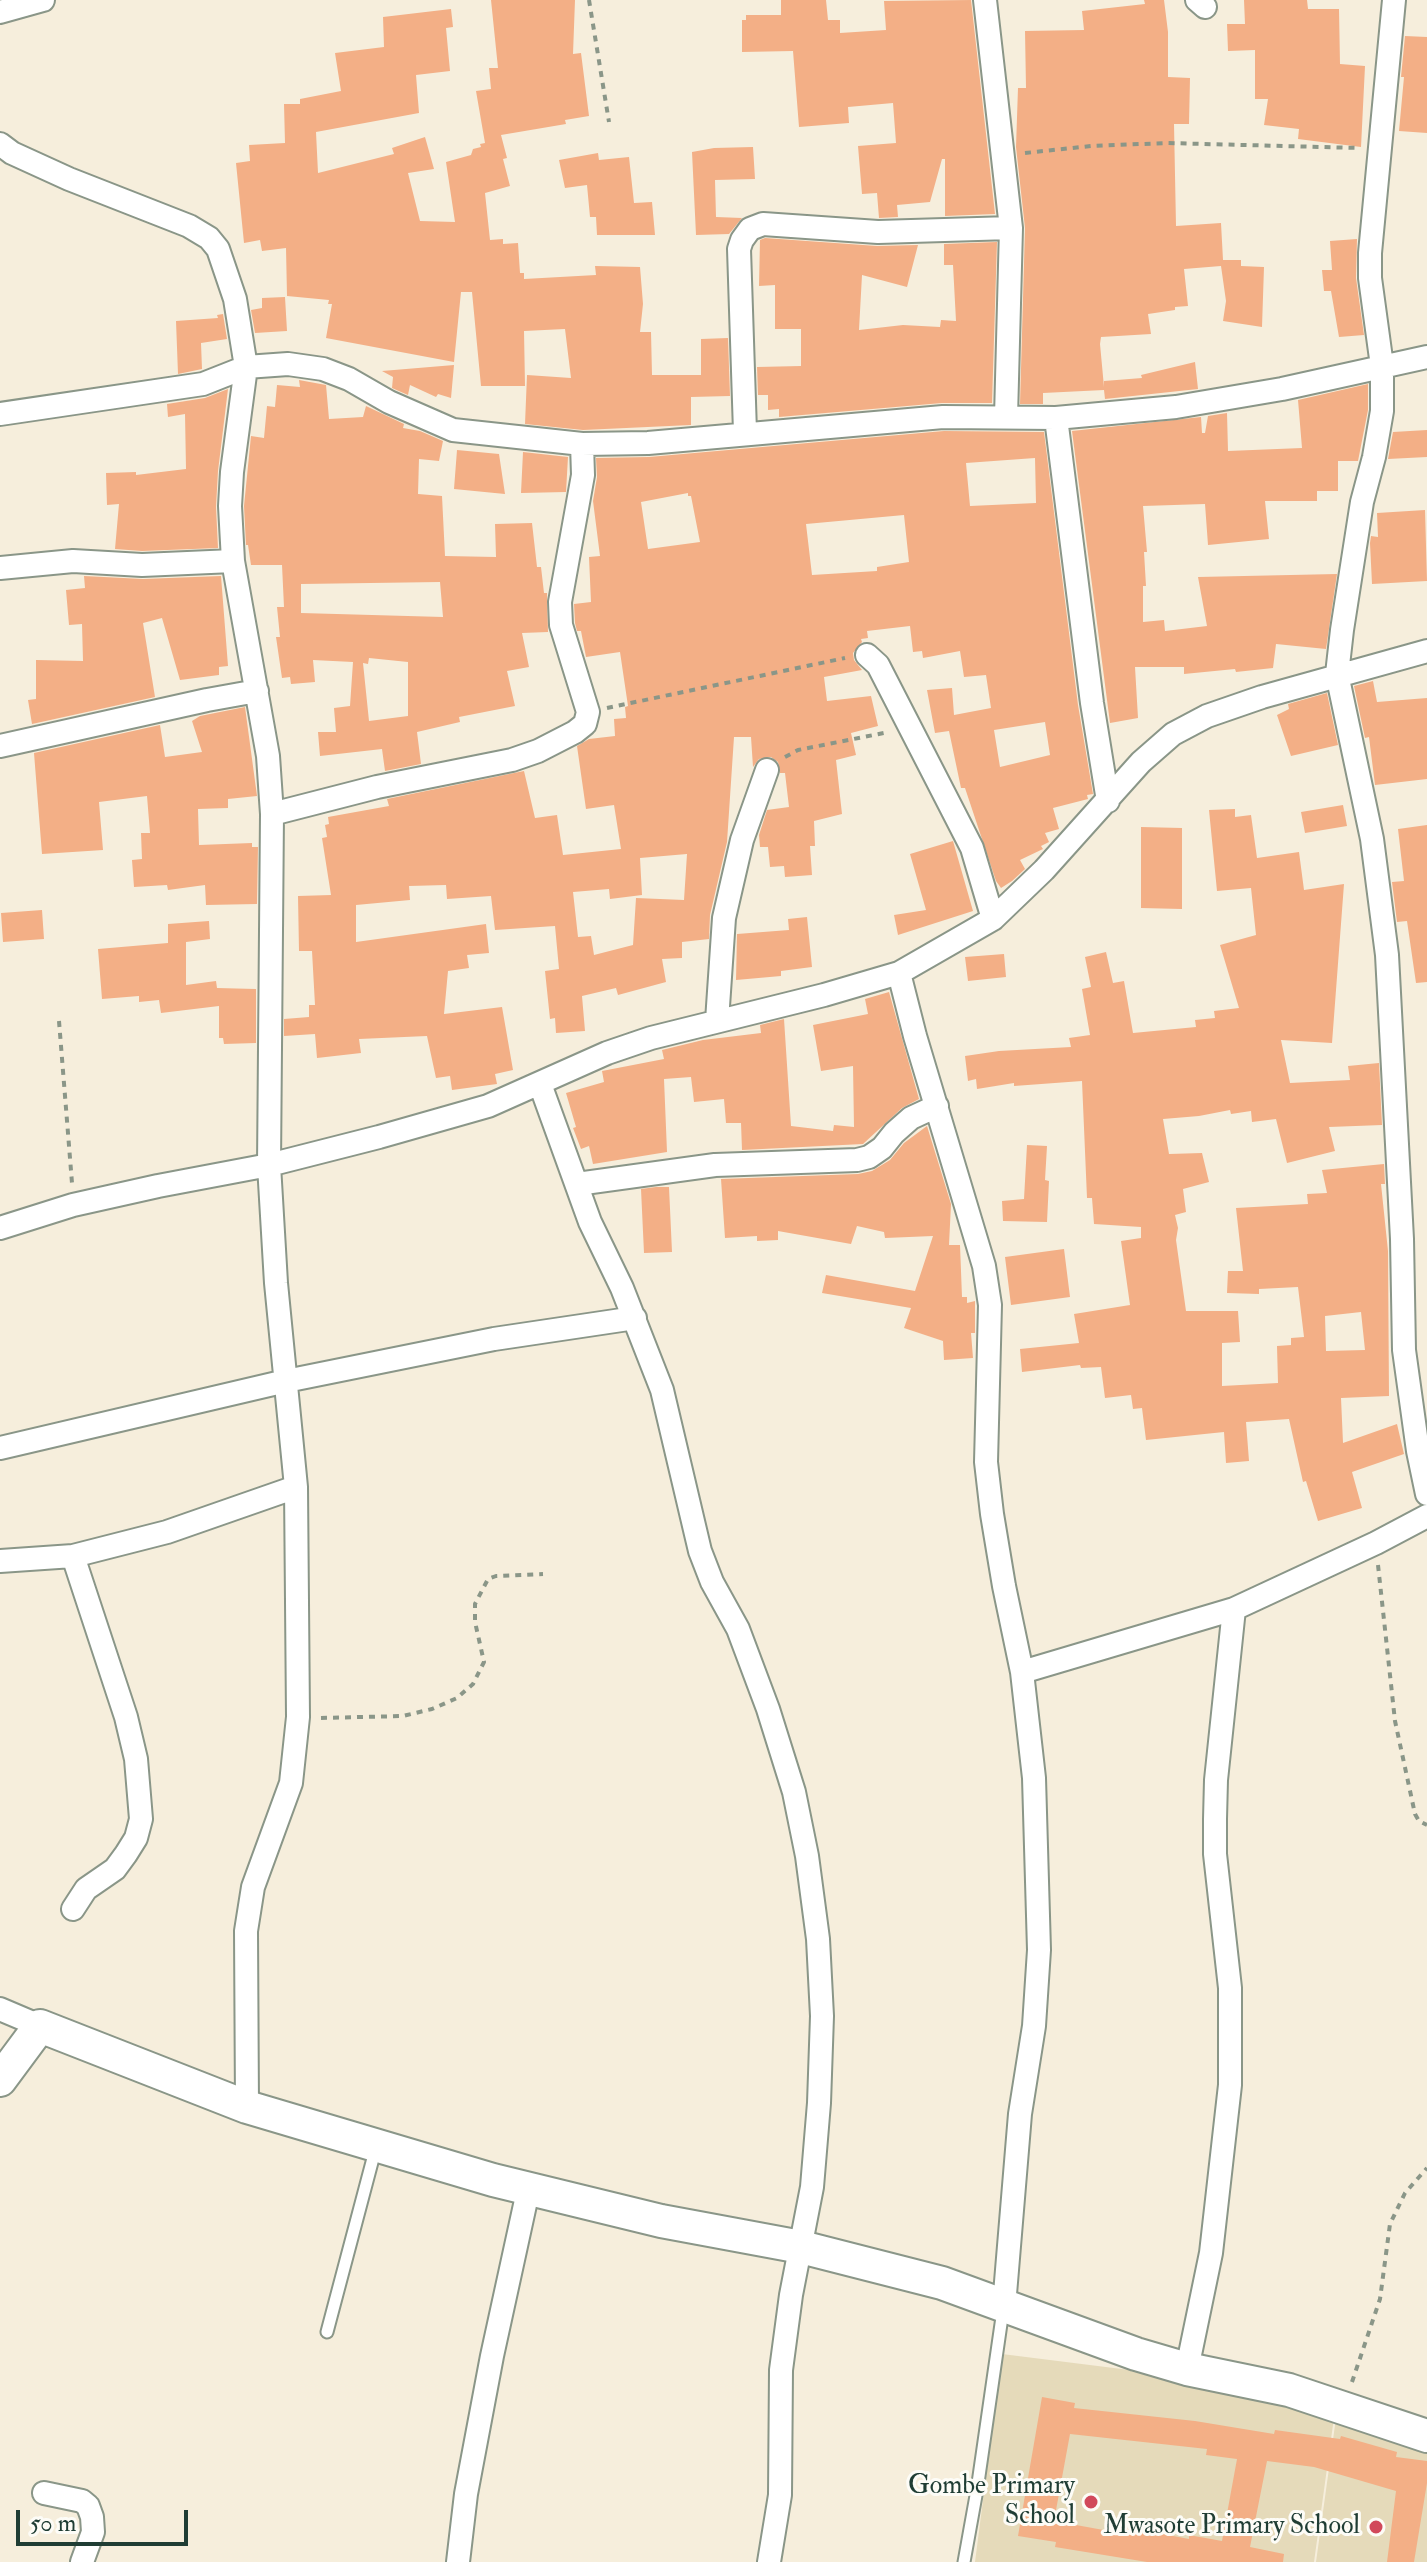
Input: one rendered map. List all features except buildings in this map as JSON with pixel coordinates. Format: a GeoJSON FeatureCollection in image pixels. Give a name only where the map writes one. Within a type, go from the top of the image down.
{"type":"FeatureCollection","features":[{"type":"Feature","properties":{"kind":"street"},"geometry":{"type":"LineString","coordinates":[[0,12],[43,0]]}},
{"type":"Feature","properties":{"kind":"street"},"geometry":{"type":"LineString","coordinates":[[985,0],[1011,228],[1006,417]]}},
{"type":"Feature","properties":{"kind":"street"},"geometry":{"type":"LineString","coordinates":[[1394,0],[1378,149],[1370,278],[1382,366],[1382,411],[1362,502],[1337,674],[1372,839],[1387,955],[1402,1239],[1404,1350],[1427,1494]]}},
{"type":"Feature","properties":{"kind":"street"},"geometry":{"type":"LineString","coordinates":[[0,144],[12,153],[69,179],[189,226],[209,238],[218,249],[235,299],[246,367],[230,506],[233,561],[268,756],[272,814],[269,1165],[276,1283],[296,1487],[298,1717],[291,1783],[253,1887],[246,1931],[247,2107]]}},
{"type":"Feature","properties":{"kind":"street"},"geometry":{"type":"LineString","coordinates":[[745,432],[739,249],[750,229],[763,224],[878,232],[1011,228]]}},
{"type":"Feature","properties":{"kind":"street"},"geometry":{"type":"LineString","coordinates":[[0,414],[203,384],[246,367],[288,364],[323,369],[349,379],[389,402],[453,430],[582,444],[648,443],[745,432],[943,417],[1056,418],[1176,407],[1282,389],[1427,357]]}},
{"type":"Feature","properties":{"kind":"street"},"geometry":{"type":"LineString","coordinates":[[1056,418],[1092,703],[1108,801]]}},
{"type":"Feature","properties":{"kind":"street"},"geometry":{"type":"LineString","coordinates":[[272,814],[377,787],[512,760],[538,751],[585,724],[588,712],[561,625],[560,602],[583,475],[582,444]]}},
{"type":"Feature","properties":{"kind":"street"},"geometry":{"type":"LineString","coordinates":[[0,568],[73,561],[142,565],[233,561]]}},
{"type":"Feature","properties":{"kind":"street"},"geometry":{"type":"LineString","coordinates":[[0,1228],[73,1205],[269,1165],[488,1106],[607,1053],[651,1038],[899,973],[993,919],[1044,870],[1141,762],[1173,734],[1207,716],[1337,674],[1427,651]]}},
{"type":"Feature","properties":{"kind":"street"},"geometry":{"type":"LineString","coordinates":[[867,655],[878,665],[972,848],[993,919]]}},
{"type":"Feature","properties":{"kind":"street"},"geometry":{"type":"LineString","coordinates":[[0,746],[257,691]]}},
{"type":"Feature","properties":{"kind":"street"},"geometry":{"type":"LineString","coordinates":[[717,1021],[724,918],[742,840],[767,770]]}},
{"type":"Feature","properties":{"kind":"street"},"geometry":{"type":"LineString","coordinates":[[899,973],[984,1266],[990,1305],[986,1462],[1001,1572],[1022,1672],[1034,1778],[1039,1950],[1034,2026],[1020,2114],[1004,2306]]}},
{"type":"Feature","properties":{"kind":"street"},"geometry":{"type":"LineString","coordinates":[[540,1084],[590,1222],[635,1318],[662,1390],[700,1551],[712,1582],[738,1629],[768,1709],[794,1792],[807,1856],[818,1939],[822,2016],[812,2187],[781,2370],[780,2495],[769,2562]]}},
{"type":"Feature","properties":{"kind":"street"},"geometry":{"type":"LineString","coordinates":[[577,1184],[715,1165],[857,1160],[869,1157],[882,1148],[911,1118],[937,1106]]}},
{"type":"Feature","properties":{"kind":"street"},"geometry":{"type":"LineString","coordinates":[[0,1448],[286,1381],[494,1339],[635,1318]]}},
{"type":"Feature","properties":{"kind":"street"},"geometry":{"type":"LineString","coordinates":[[0,1561],[73,1556],[167,1532],[296,1487]]}},
{"type":"Feature","properties":{"kind":"street"},"geometry":{"type":"LineString","coordinates":[[1022,1672],[1234,1609],[1427,1516]]}},
{"type":"Feature","properties":{"kind":"street"},"geometry":{"type":"LineString","coordinates":[[73,1556],[126,1717],[136,1759],[141,1819],[136,1838],[115,1869],[86,1889],[73,1909]]}},
{"type":"Feature","properties":{"kind":"street"},"geometry":{"type":"LineString","coordinates":[[1187,2369],[1211,2253],[1230,2085],[1230,1988],[1215,1819],[1216,1780],[1234,1609]]}},
{"type":"Feature","properties":{"kind":"street"},"geometry":{"type":"LineString","coordinates":[[0,2009],[247,2107],[528,2191],[661,2221],[801,2247],[942,2283],[1136,2354],[1187,2369],[1289,2390],[1427,2436]]}},
{"type":"Feature","properties":{"kind":"street"},"geometry":{"type":"LineString","coordinates":[[0,2080],[40,2026]]}},
{"type":"Feature","properties":{"kind":"street"},"geometry":{"type":"LineString","coordinates":[[458,2562],[466,2494],[492,2356],[528,2191]]}},
{"type":"Feature","properties":{"kind":"street"},"geometry":{"type":"LineString","coordinates":[[44,2493],[82,2501],[88,2506],[93,2532],[82,2562]]}},
{"type":"Feature","properties":{"kind":"lane"},"geometry":{"type":"LineString","coordinates":[[327,2332],[377,2144]]}},
{"type":"Feature","properties":{"kind":"lane"},"geometry":{"type":"LineString","coordinates":[[964,2562],[1004,2306]]}},
{"type":"Feature","properties":{"kind":"path"},"geometry":{"type":"LineString","coordinates":[[589,0],[609,122]]}},
{"type":"Feature","properties":{"kind":"path"},"geometry":{"type":"LineString","coordinates":[[1004,155],[1091,146],[1167,143],[1378,149]]}},
{"type":"Feature","properties":{"kind":"path"},"geometry":{"type":"LineString","coordinates":[[588,712],[734,683],[812,663],[867,655]]}},
{"type":"Feature","properties":{"kind":"path"},"geometry":{"type":"LineString","coordinates":[[767,770],[798,750],[909,728]]}},
{"type":"Feature","properties":{"kind":"path"},"geometry":{"type":"LineString","coordinates":[[59,1021],[73,1205]]}},
{"type":"Feature","properties":{"kind":"path"},"geometry":{"type":"LineString","coordinates":[[1376,1543],[1395,1721],[1415,1814],[1419,1821],[1427,1825]]}},
{"type":"Feature","properties":{"kind":"path"},"geometry":{"type":"LineString","coordinates":[[298,1717],[403,1716],[432,1709],[457,1698],[473,1684],[484,1662],[475,1622],[475,1604],[488,1579],[543,1574]]}},
{"type":"Feature","properties":{"kind":"path"},"geometry":{"type":"LineString","coordinates":[[1342,2407],[1380,2299],[1390,2224],[1405,2193],[1427,2168]]}},
{"type":"Feature","properties":{"kind":"shaded area"},"geometry":{"type":"Polygon","coordinates":[[[1002,2354],[1337,2396],[1314,2562],[975,2562],[1002,2354]]]}},
{"type":"Feature","properties":{"kind":"shaded area"},"geometry":{"type":"Polygon","coordinates":[[[1336,2418],[1427,2439],[1427,2562],[1316,2562],[1336,2418]]]}},
{"type":"Feature","properties":{"kind":"place","name":"Gombe Primary School"},"geometry":{"type":"Point","coordinates":[1091,2502]}},
{"type":"Feature","properties":{"kind":"place","name":"Mwasote Primary School"},"geometry":{"type":"Point","coordinates":[1376,2527]}}]}
